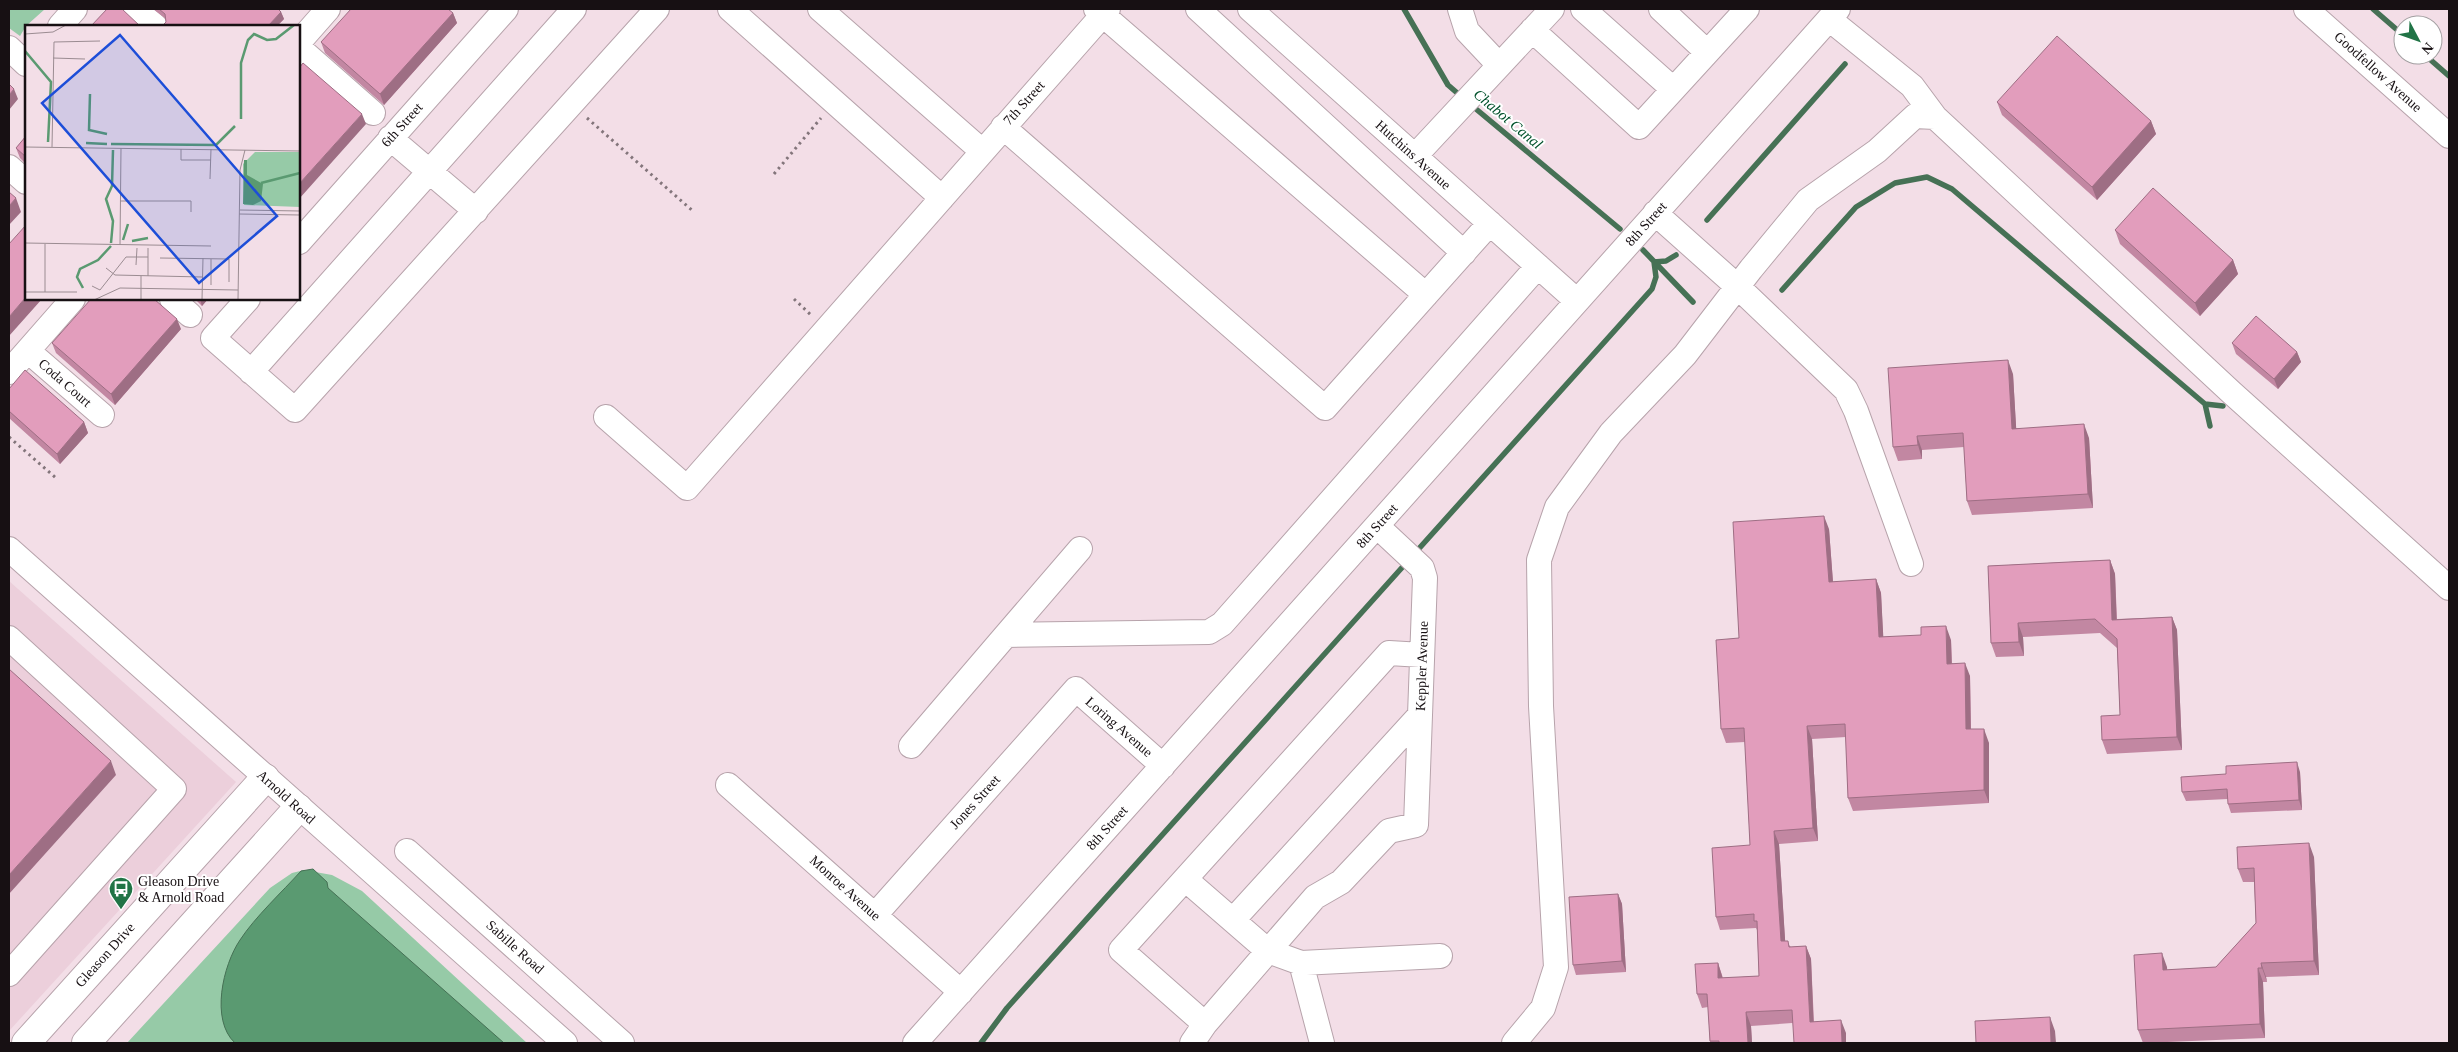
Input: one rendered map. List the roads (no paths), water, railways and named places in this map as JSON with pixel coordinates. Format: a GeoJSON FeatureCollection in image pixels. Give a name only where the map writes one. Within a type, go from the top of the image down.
{"type":"FeatureCollection","features":[{"type":"Feature","properties":{"kind":"main road","name":"Gleason Drive"},"geometry":{"type":"LineString","coordinates":[[26,1043],[265,778]]}},
{"type":"Feature","properties":{"kind":"main road"},"geometry":{"type":"LineString","coordinates":[[86,1043],[298,808]]}},
{"type":"Feature","properties":{"kind":"street"},"geometry":{"type":"LineString","coordinates":[[61,25],[75,9]]}},
{"type":"Feature","properties":{"kind":"street"},"geometry":{"type":"LineString","coordinates":[[135,9],[154,25]]}},
{"type":"Feature","properties":{"kind":"street","name":"6th Street"},"geometry":{"type":"LineString","coordinates":[[300,241],[506,9]]}},
{"type":"Feature","properties":{"kind":"street"},"geometry":{"type":"LineString","coordinates":[[252,372],[574,9]]}},
{"type":"Feature","properties":{"kind":"street"},"geometry":{"type":"LineString","coordinates":[[247,300],[213,338],[295,410],[657,9]]}},
{"type":"Feature","properties":{"kind":"street"},"geometry":{"type":"LineString","coordinates":[[730,9],[942,198]]}},
{"type":"Feature","properties":{"kind":"street"},"geometry":{"type":"LineString","coordinates":[[820,9],[982,151]]}},
{"type":"Feature","properties":{"kind":"street"},"geometry":{"type":"LineString","coordinates":[[1198,9],[1464,253]]}},
{"type":"Feature","properties":{"kind":"street","name":"Hutchins Avenue"},"geometry":{"type":"LineString","coordinates":[[1250,9],[1577,301]]}},
{"type":"Feature","properties":{"kind":"street"},"geometry":{"type":"LineString","coordinates":[[1460,9],[1467,31],[1491,74]]}},
{"type":"Feature","properties":{"kind":"street"},"geometry":{"type":"LineString","coordinates":[[1415,156],[1552,9]]}},
{"type":"Feature","properties":{"kind":"street"},"geometry":{"type":"LineString","coordinates":[[1583,9],[1673,90]]}},
{"type":"Feature","properties":{"kind":"street"},"geometry":{"type":"LineString","coordinates":[[1661,9],[1707,52]]}},
{"type":"Feature","properties":{"kind":"street","name":"Goodfellow Avenue"},"geometry":{"type":"LineString","coordinates":[[2306,9],[2449,136]]}},
{"type":"Feature","properties":{"kind":"street"},"geometry":{"type":"LineString","coordinates":[[1532,30],[1638,127],[1744,10]]}},
{"type":"Feature","properties":{"kind":"street"},"geometry":{"type":"LineString","coordinates":[[1102,11],[1426,296]]}},
{"type":"Feature","properties":{"kind":"street","name":"7th Street"},"geometry":{"type":"LineString","coordinates":[[606,417],[688,488],[942,198],[1102,11]]}},
{"type":"Feature","properties":{"kind":"street"},"geometry":{"type":"LineString","coordinates":[[300,40],[314,14]]}},
{"type":"Feature","properties":{"kind":"street"},"geometry":{"type":"LineString","coordinates":[[1834,14],[1912,86],[1935,117],[2232,394],[2449,588]]}},
{"type":"Feature","properties":{"kind":"street","name":"8th Street"},"geometry":{"type":"LineString","coordinates":[[915,1043],[1834,14]]}},
{"type":"Feature","properties":{"kind":"street"},"geometry":{"type":"LineString","coordinates":[[9,48],[25,63]]}},
{"type":"Feature","properties":{"kind":"street"},"geometry":{"type":"LineString","coordinates":[[300,49],[373,113]]}},
{"type":"Feature","properties":{"kind":"street"},"geometry":{"type":"LineString","coordinates":[[1514,1043],[1543,1008],[1556,967],[1541,706],[1539,560],[1557,507],[1611,433],[1685,355],[1751,269],[1808,200],[1877,151],[1916,116],[1935,117]]}},
{"type":"Feature","properties":{"kind":"street"},"geometry":{"type":"LineString","coordinates":[[1003,127],[1325,408],[1490,223]]}},
{"type":"Feature","properties":{"kind":"street"},"geometry":{"type":"LineString","coordinates":[[390,138],[476,211]]}},
{"type":"Feature","properties":{"kind":"street"},"geometry":{"type":"LineString","coordinates":[[9,167],[25,181]]}},
{"type":"Feature","properties":{"kind":"street"},"geometry":{"type":"LineString","coordinates":[[1655,213],[1846,390],[1856,411],[1911,564]]}},
{"type":"Feature","properties":{"kind":"street"},"geometry":{"type":"LineString","coordinates":[[1006,635],[1209,632],[1222,624],[1538,266]]}},
{"type":"Feature","properties":{"kind":"street"},"geometry":{"type":"LineString","coordinates":[[9,372],[72,300]]}},
{"type":"Feature","properties":{"kind":"street"},"geometry":{"type":"LineString","coordinates":[[173,300],[190,315]]}},
{"type":"Feature","properties":{"kind":"street","name":"Coda Court"},"geometry":{"type":"LineString","coordinates":[[28,351],[102,415]]}},
{"type":"Feature","properties":{"kind":"street","name":"Keppler Avenue"},"geometry":{"type":"LineString","coordinates":[[1268,951],[1315,897],[1341,882],[1389,831],[1416,825],[1425,578],[1422,568],[1377,526]]}},
{"type":"Feature","properties":{"kind":"street","name":"Arnold Road"},"geometry":{"type":"LineString","coordinates":[[9,549],[298,808],[565,1043]]}},
{"type":"Feature","properties":{"kind":"street"},"geometry":{"type":"LineString","coordinates":[[911,746],[1080,549]]}},
{"type":"Feature","properties":{"kind":"street"},"geometry":{"type":"LineString","coordinates":[[9,638],[174,789],[9,974]]}},
{"type":"Feature","properties":{"kind":"street"},"geometry":{"type":"LineString","coordinates":[[1268,951],[1198,1034],[1121,950],[1389,653],[1422,655]]}},
{"type":"Feature","properties":{"kind":"street","name":"Loring Avenue"},"geometry":{"type":"LineString","coordinates":[[1076,689],[1163,766]]}},
{"type":"Feature","properties":{"kind":"street","name":"Jones Street"},"geometry":{"type":"LineString","coordinates":[[875,915],[1076,689]]}},
{"type":"Feature","properties":{"kind":"street"},"geometry":{"type":"LineString","coordinates":[[1234,920],[1420,715]]}},
{"type":"Feature","properties":{"kind":"street","name":"Monroe Avenue"},"geometry":{"type":"LineString","coordinates":[[728,785],[961,992]]}},
{"type":"Feature","properties":{"kind":"street","name":"Sabille Road"},"geometry":{"type":"LineString","coordinates":[[407,851],[622,1043]]}},
{"type":"Feature","properties":{"kind":"street"},"geometry":{"type":"LineString","coordinates":[[1185,879],[1268,951],[1300,963],[1440,956]]}},
{"type":"Feature","properties":{"kind":"street"},"geometry":{"type":"LineString","coordinates":[[1300,963],[1322,1043]]}},
{"type":"Feature","properties":{"kind":"waterway","name":"Chabot Canal"},"geometry":{"type":"LineString","coordinates":[[1404,9],[1448,85],[1463,98]]}},
{"type":"Feature","properties":{"kind":"waterway"},"geometry":{"type":"LineString","coordinates":[[2373,9],[2393,26]]}},
{"type":"Feature","properties":{"kind":"waterway"},"geometry":{"type":"LineString","coordinates":[[1707,220],[1845,64]]}},
{"type":"Feature","properties":{"kind":"waterway"},"geometry":{"type":"LineString","coordinates":[[2436,65],[2449,76]]}},
{"type":"Feature","properties":{"kind":"waterway","name":"Chabot Canal"},"geometry":{"type":"LineString","coordinates":[[1470,104],[1620,229]]}},
{"type":"Feature","properties":{"kind":"waterway"},"geometry":{"type":"LineString","coordinates":[[1782,290],[1856,207],[1895,183],[1927,177],[1952,189],[2205,404],[2210,426]]}},
{"type":"Feature","properties":{"kind":"waterway"},"geometry":{"type":"LineString","coordinates":[[1643,250],[1693,302]]}},
{"type":"Feature","properties":{"kind":"waterway"},"geometry":{"type":"LineString","coordinates":[[1654,262],[1666,261],[1676,255]]}},
{"type":"Feature","properties":{"kind":"waterway"},"geometry":{"type":"LineString","coordinates":[[1415,553],[1652,289],[1656,277],[1654,262]]}},
{"type":"Feature","properties":{"kind":"waterway"},"geometry":{"type":"LineString","coordinates":[[2205,404],[2223,406]]}},
{"type":"Feature","properties":{"kind":"waterway"},"geometry":{"type":"LineString","coordinates":[[981,1043],[1007,1008],[1407,562]]}},
{"type":"Feature","properties":{"kind":"place","name":"Gleason Drive & Arnold Road"},"geometry":{"type":"Point","coordinates":[121,910]}}]}
